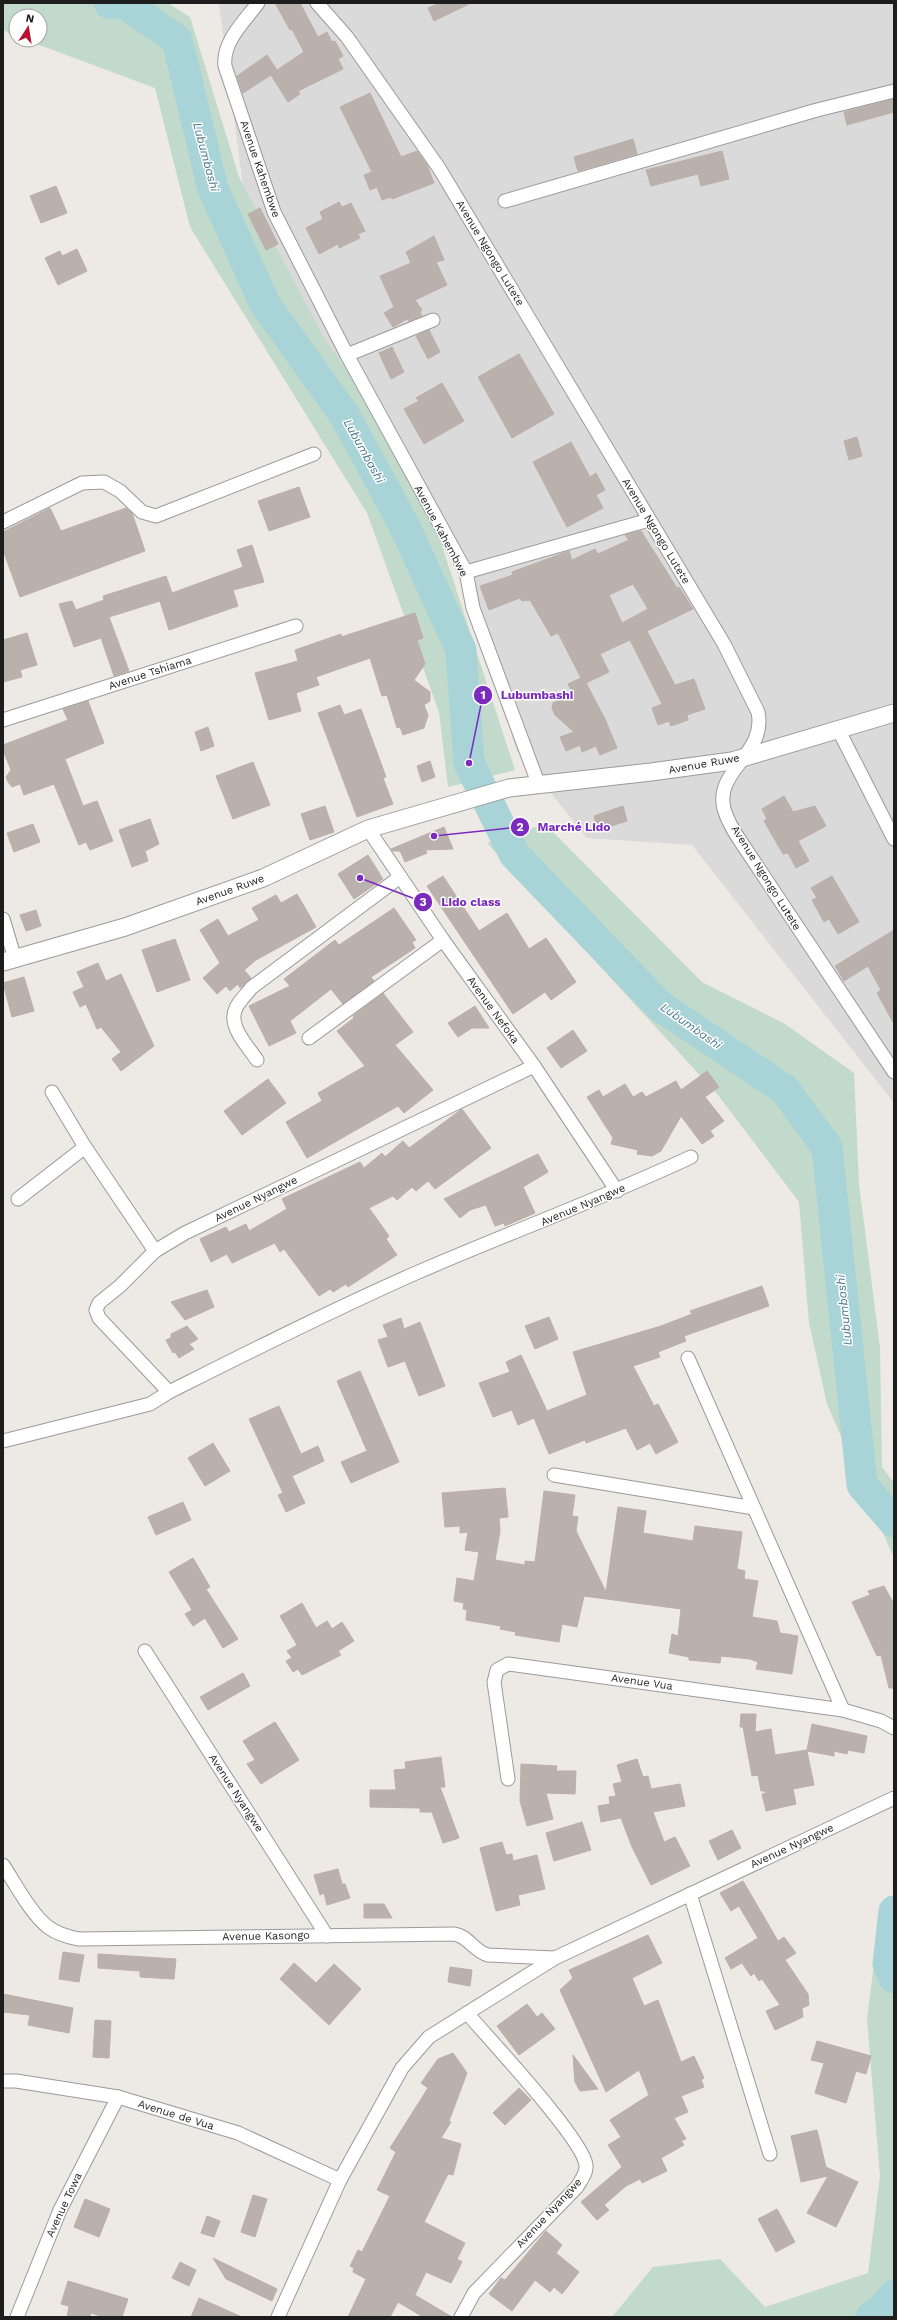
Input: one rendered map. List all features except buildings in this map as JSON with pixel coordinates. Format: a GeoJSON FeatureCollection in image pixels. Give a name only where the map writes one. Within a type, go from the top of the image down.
{"type":"FeatureCollection","features":[{"type":"Feature","properties":{"kind":"street","name":"Avenue Kahembwe"},"geometry":{"type":"LineString","coordinates":[[258,3],[229,43],[224,56],[274,212],[347,355],[466,572],[473,608],[538,784]]}},
{"type":"Feature","properties":{"kind":"street","name":"Avenue Ngongo Lutete"},"geometry":{"type":"LineString","coordinates":[[317,3],[347,37],[439,168],[724,644],[758,712],[760,722],[758,734],[746,756],[727,779],[724,792],[724,808],[732,827],[878,1051],[894,1072]]}},
{"type":"Feature","properties":{"kind":"street"},"geometry":{"type":"LineString","coordinates":[[505,201],[817,110],[894,91]]}},
{"type":"Feature","properties":{"kind":"street"},"geometry":{"type":"LineString","coordinates":[[347,355],[433,320]]}},
{"type":"Feature","properties":{"kind":"street"},"geometry":{"type":"LineString","coordinates":[[3,522],[82,483],[104,482],[120,491],[142,512],[156,516],[314,454]]}},
{"type":"Feature","properties":{"kind":"street"},"geometry":{"type":"LineString","coordinates":[[466,572],[649,520]]}},
{"type":"Feature","properties":{"kind":"street","name":"Avenue Tshiama"},"geometry":{"type":"LineString","coordinates":[[3,720],[296,626]]}},
{"type":"Feature","properties":{"kind":"street","name":"Avenue Ruwe"},"geometry":{"type":"LineString","coordinates":[[9,960],[125,927],[263,878],[368,829],[451,804],[509,788],[732,761],[894,713]]}},
{"type":"Feature","properties":{"kind":"street"},"geometry":{"type":"LineString","coordinates":[[838,729],[894,839]]}},
{"type":"Feature","properties":{"kind":"street","name":"Avenue Nefoka"},"geometry":{"type":"LineString","coordinates":[[368,829],[443,940],[534,1066],[617,1191]]}},
{"type":"Feature","properties":{"kind":"street"},"geometry":{"type":"LineString","coordinates":[[258,1060],[236,1030],[233,1020],[236,1008],[251,988],[400,877]]}},
{"type":"Feature","properties":{"kind":"street"},"geometry":{"type":"LineString","coordinates":[[3,919],[9,960]]}},
{"type":"Feature","properties":{"kind":"street"},"geometry":{"type":"LineString","coordinates":[[309,1038],[443,940]]}},
{"type":"Feature","properties":{"kind":"street","name":"Avenue Nyangwe"},"geometry":{"type":"LineString","coordinates":[[169,1392],[99,1318],[96,1310],[99,1303],[120,1286],[155,1251],[185,1233],[534,1066]]}},
{"type":"Feature","properties":{"kind":"street"},"geometry":{"type":"LineString","coordinates":[[52,1092],[85,1147],[155,1251]]}},
{"type":"Feature","properties":{"kind":"street"},"geometry":{"type":"LineString","coordinates":[[18,1199],[85,1147]]}},
{"type":"Feature","properties":{"kind":"street","name":"Avenue Nyangwe"},"geometry":{"type":"LineString","coordinates":[[3,1441],[150,1404],[169,1392],[300,1326],[417,1273],[617,1191],[691,1157]]}},
{"type":"Feature","properties":{"kind":"street"},"geometry":{"type":"LineString","coordinates":[[688,1358],[843,1710]]}},
{"type":"Feature","properties":{"kind":"street"},"geometry":{"type":"LineString","coordinates":[[554,1475],[754,1508]]}},
{"type":"Feature","properties":{"kind":"street","name":"Avenue Nyangwe"},"geometry":{"type":"LineString","coordinates":[[144,1651],[327,1936]]}},
{"type":"Feature","properties":{"kind":"street","name":"Avenue Vua"},"geometry":{"type":"LineString","coordinates":[[508,1779],[494,1682],[497,1670],[508,1664],[843,1710],[881,1721],[894,1728]]}},
{"type":"Feature","properties":{"kind":"street","name":"Avenue Nyangwe"},"geometry":{"type":"LineString","coordinates":[[278,2317],[340,2180],[402,2068],[429,2037],[555,1958],[894,1798]]}},
{"type":"Feature","properties":{"kind":"street","name":"Avenue Kasongo"},"geometry":{"type":"LineString","coordinates":[[3,1864],[39,1919],[52,1930],[79,1939],[454,1934],[465,1937],[479,1952],[488,1955],[555,1958]]}},
{"type":"Feature","properties":{"kind":"street"},"geometry":{"type":"LineString","coordinates":[[690,1894],[770,2154]]}},
{"type":"Feature","properties":{"kind":"street","name":"Avenue Nyangwe"},"geometry":{"type":"LineString","coordinates":[[461,2317],[474,2293],[577,2187],[586,2173],[586,2164],[580,2148],[563,2126],[466,2013]]}},
{"type":"Feature","properties":{"kind":"street","name":"Avenue de Vua"},"geometry":{"type":"LineString","coordinates":[[3,2081],[16,2080],[118,2097],[238,2133],[340,2180]]}},
{"type":"Feature","properties":{"kind":"street","name":"Avenue Towa"},"geometry":{"type":"LineString","coordinates":[[17,2317],[60,2210],[118,2097]]}},
{"type":"Feature","properties":{"kind":"shaded area"},"geometry":{"type":"Polygon","coordinates":[[[219,3],[894,3],[894,1103],[692,845],[587,838],[516,750],[461,555],[248,225],[219,3]]]}},
{"type":"Feature","properties":{"kind":"green space"},"geometry":{"type":"Polygon","coordinates":[[[3,3],[168,3],[190,17],[239,177],[323,336],[418,472],[515,770],[448,787],[439,712],[367,513],[190,227],[155,88],[48,48],[48,8],[8,8],[8,32],[3,30],[3,3]]]}},
{"type":"Feature","properties":{"kind":"green space"},"geometry":{"type":"Polygon","coordinates":[[[545,824],[702,982],[785,1024],[854,1073],[859,1184],[880,1348],[882,1467],[894,1483],[894,1558],[827,1404],[809,1323],[799,1202],[718,1095],[487,843],[545,824]]]}},
{"type":"Feature","properties":{"kind":"green space"},"geometry":{"type":"Polygon","coordinates":[[[894,1894],[894,2317],[612,2317],[653,2267],[720,2259],[765,2307],[868,2273],[880,2176],[867,2019],[879,1924],[894,1894]]]}},
{"type":"Feature","properties":{"kind":"waterway","name":"Lubumbashi"},"geometry":{"type":"LineString","coordinates":[[109,3],[126,4],[177,40],[213,189],[265,304],[345,416],[404,525],[461,650],[469,763],[514,854],[660,1006],[784,1089],[827,1147],[862,1485],[894,1522]]}},
{"type":"Feature","properties":{"kind":"waterway","name":"Lubumbashi"},"geometry":{"type":"LineString","coordinates":[[894,1911],[888,1964],[894,1978]]}},
{"type":"Feature","properties":{"kind":"waterway","name":"Lubumbashi"},"geometry":{"type":"LineString","coordinates":[[871,2317],[882,2310],[894,2295]]}},
{"type":"Feature","properties":{"kind":"place","name":"Lubumbashi"},"geometry":{"type":"Point","coordinates":[469,763]}},
{"type":"Feature","properties":{"kind":"place","name":"Marché Lido"},"geometry":{"type":"Point","coordinates":[434,836]}},
{"type":"Feature","properties":{"kind":"place","name":"Lido class"},"geometry":{"type":"Point","coordinates":[360,878]}}]}
